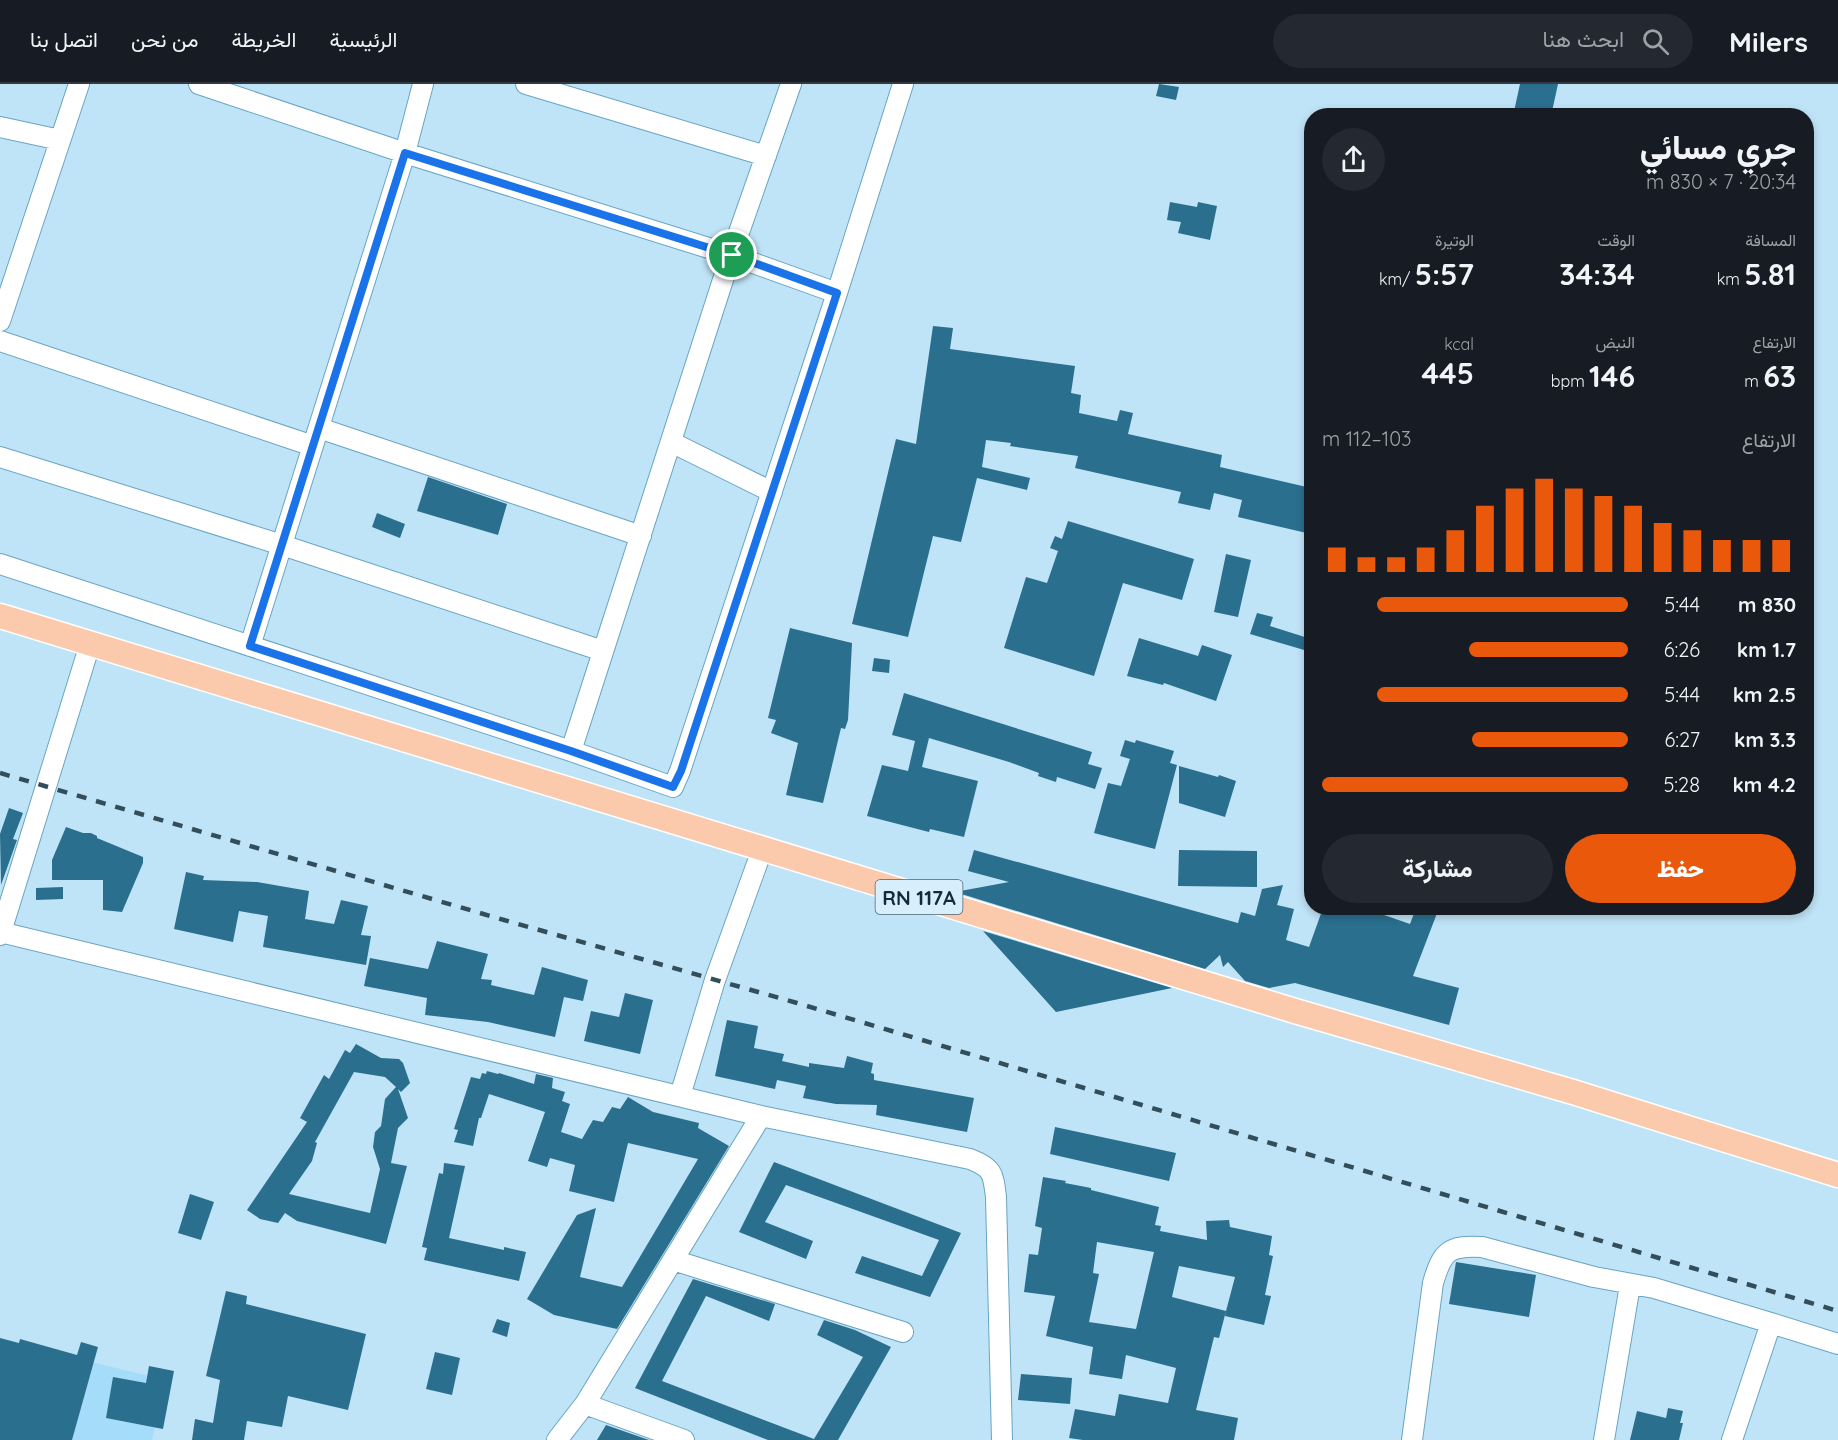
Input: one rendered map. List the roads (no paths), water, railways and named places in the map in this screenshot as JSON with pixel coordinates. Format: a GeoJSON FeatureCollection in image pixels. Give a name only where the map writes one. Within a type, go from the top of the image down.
{"type":"FeatureCollection","features":[{"type":"Feature","properties":{"kind":"main road","name":"RN 117A"},"geometry":{"type":"LineString","coordinates":[[0,616],[762,850],[1295,1011],[1573,1092],[1838,1175]]}},
{"type":"Feature","properties":{"kind":"street"},"geometry":{"type":"LineString","coordinates":[[0,321],[79,84]]}},
{"type":"Feature","properties":{"kind":"street"},"geometry":{"type":"LineString","coordinates":[[199,84],[405,153],[732,255],[837,293]]}},
{"type":"Feature","properties":{"kind":"street"},"geometry":{"type":"LineString","coordinates":[[250,646],[405,153],[423,84]]}},
{"type":"Feature","properties":{"kind":"street"},"geometry":{"type":"LineString","coordinates":[[526,84],[766,156]]}},
{"type":"Feature","properties":{"kind":"street"},"geometry":{"type":"LineString","coordinates":[[571,751],[790,84]]}},
{"type":"Feature","properties":{"kind":"street"},"geometry":{"type":"LineString","coordinates":[[664,819],[837,293],[903,84]]}},
{"type":"Feature","properties":{"kind":"street"},"geometry":{"type":"LineString","coordinates":[[0,127],[60,140]]}},
{"type":"Feature","properties":{"kind":"street"},"geometry":{"type":"LineString","coordinates":[[0,341],[641,536]]}},
{"type":"Feature","properties":{"kind":"street"},"geometry":{"type":"LineString","coordinates":[[671,442],[772,492]]}},
{"type":"Feature","properties":{"kind":"street"},"geometry":{"type":"LineString","coordinates":[[0,457],[282,545],[603,651]]}},
{"type":"Feature","properties":{"kind":"street"},"geometry":{"type":"LineString","coordinates":[[0,564],[571,751],[673,787]]}},
{"type":"Feature","properties":{"kind":"street"},"geometry":{"type":"LineString","coordinates":[[90,644],[0,933],[761,1116],[970,1159],[986,1165],[993,1174],[996,1197],[1003,1440]]}},
{"type":"Feature","properties":{"kind":"street"},"geometry":{"type":"LineString","coordinates":[[680,1096],[715,980],[762,850]]}},
{"type":"Feature","properties":{"kind":"street"},"geometry":{"type":"LineString","coordinates":[[556,1440],[585,1404],[761,1116]]}},
{"type":"Feature","properties":{"kind":"street"},"geometry":{"type":"LineString","coordinates":[[1412,1440],[1433,1283],[1439,1262],[1455,1249],[1468,1246],[1482,1247],[1630,1285],[1654,1288],[1838,1344]]}},
{"type":"Feature","properties":{"kind":"street"},"geometry":{"type":"LineString","coordinates":[[673,1260],[903,1332]]}},
{"type":"Feature","properties":{"kind":"street"},"geometry":{"type":"LineString","coordinates":[[1604,1440],[1630,1285]]}},
{"type":"Feature","properties":{"kind":"street"},"geometry":{"type":"LineString","coordinates":[[1731,1440],[1771,1323]]}},
{"type":"Feature","properties":{"kind":"street"},"geometry":{"type":"LineString","coordinates":[[585,1404],[684,1440]]}},
{"type":"Feature","properties":{"kind":"railway"},"geometry":{"type":"LineString","coordinates":[[0,773],[797,1003],[1838,1311]]}}]}
